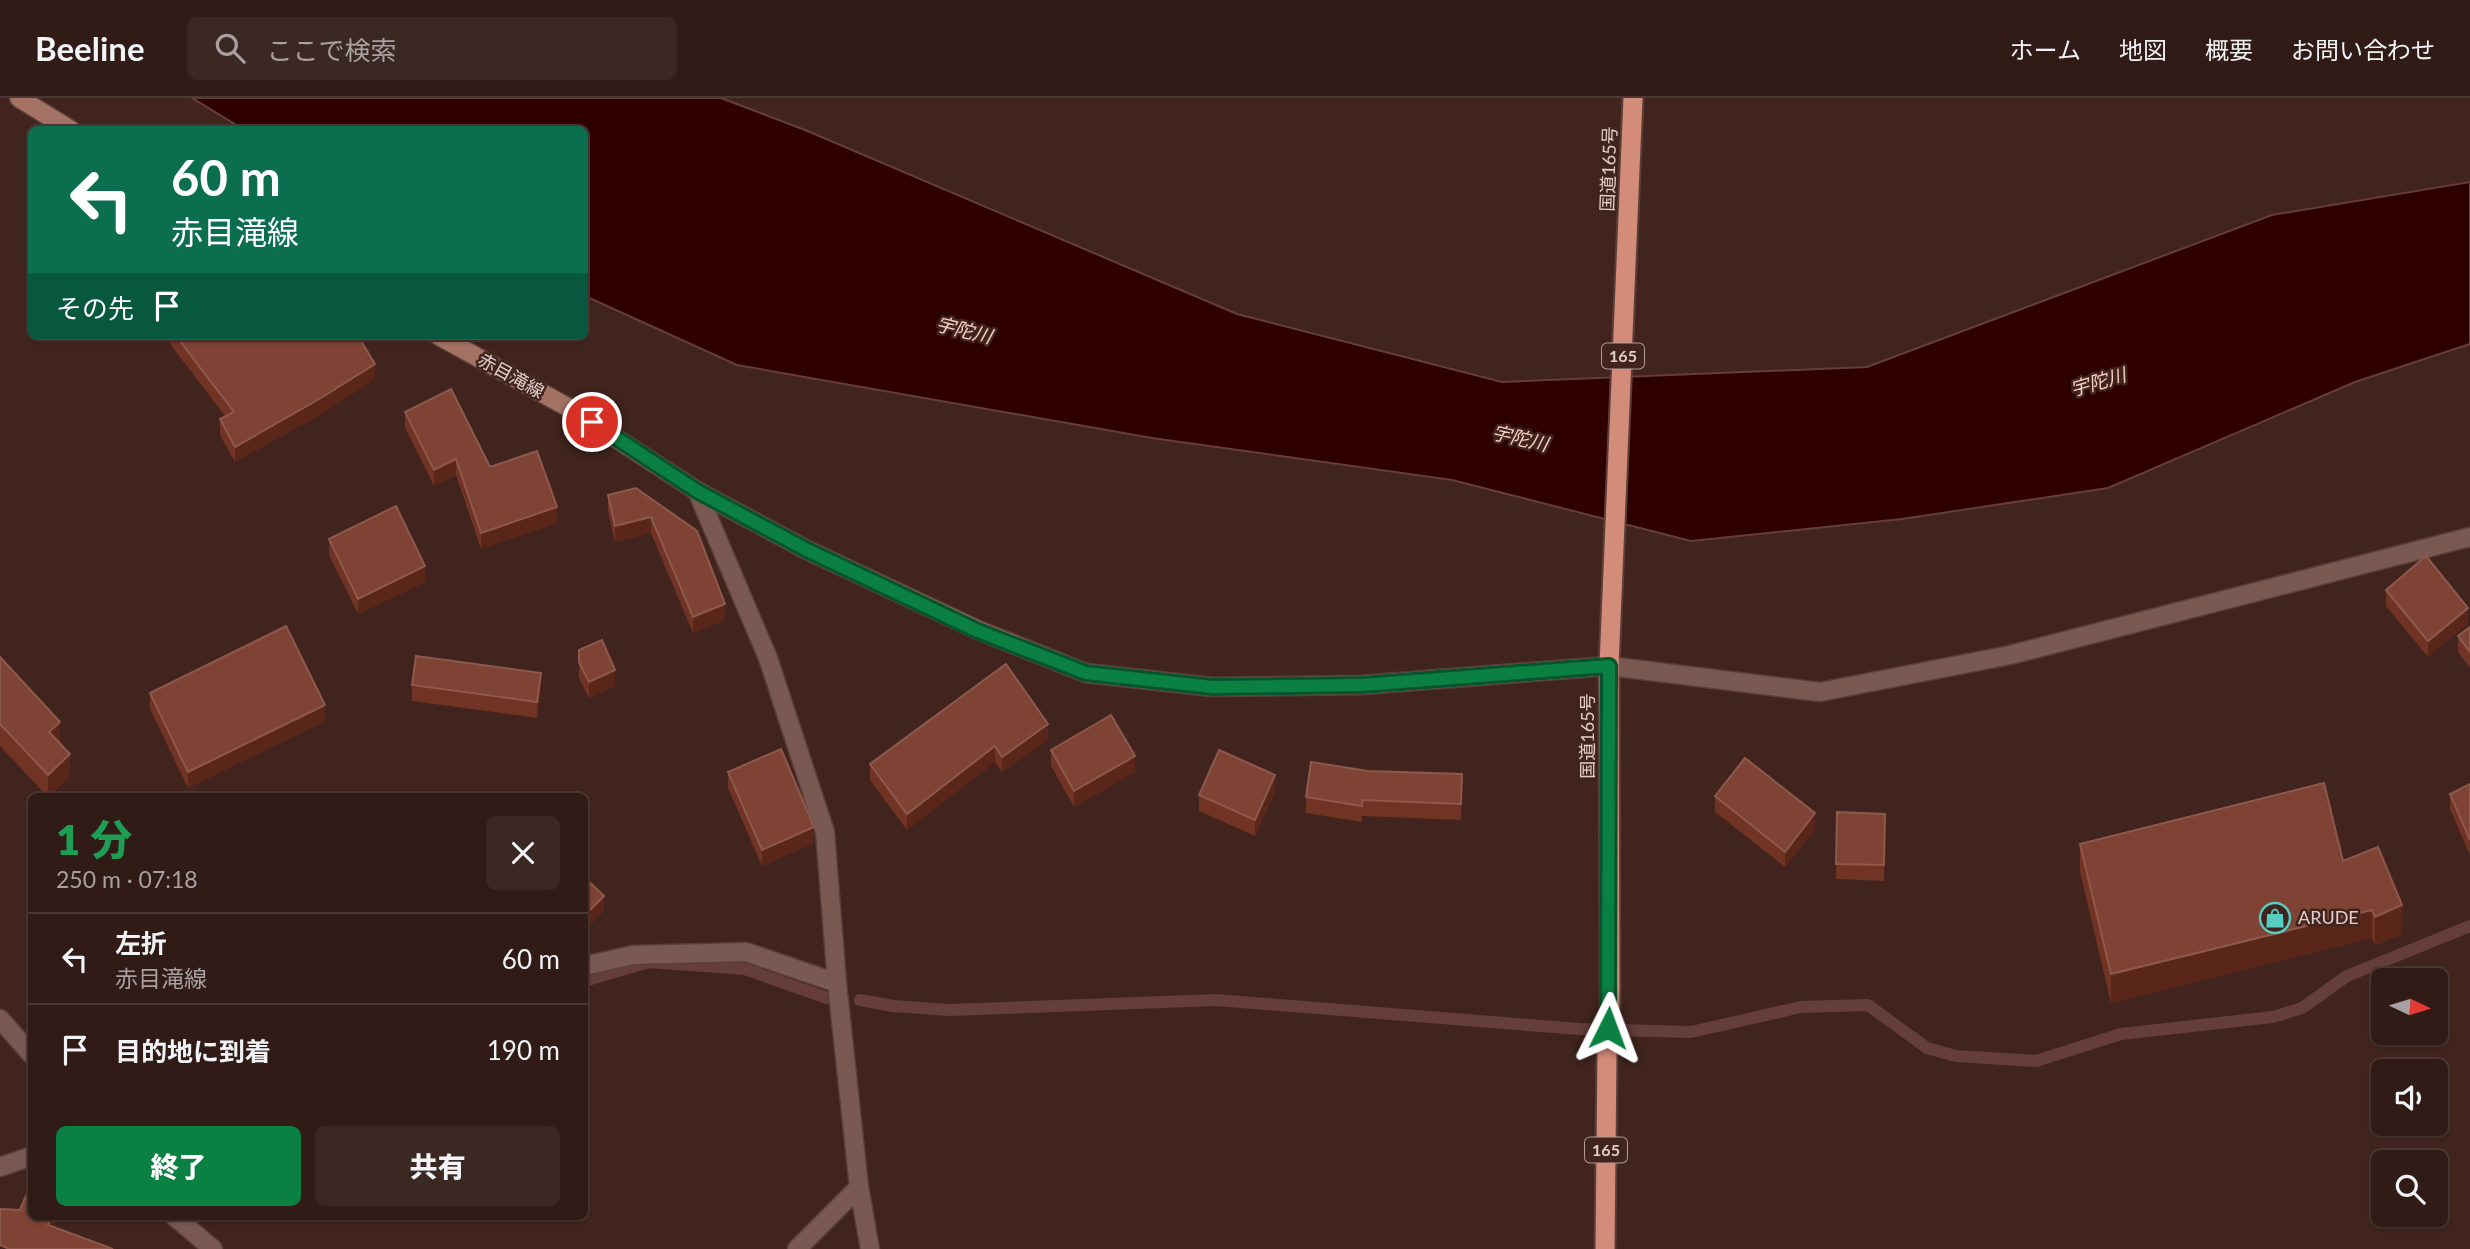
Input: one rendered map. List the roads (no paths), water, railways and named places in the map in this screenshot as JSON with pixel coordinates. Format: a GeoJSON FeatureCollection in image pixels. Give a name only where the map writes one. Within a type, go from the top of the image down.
{"type":"FeatureCollection","features":[{"type":"Feature","properties":{"kind":"highway","name":"国道165号"},"geometry":{"type":"LineString","coordinates":[[1605,1249],[1606,1052],[1610,1005],[1609,666],[1633,98]]}},
{"type":"Feature","properties":{"kind":"main road"},"geometry":{"type":"LineString","coordinates":[[19,98],[64,126]]}},
{"type":"Feature","properties":{"kind":"main road","name":"赤目滝線"},"geometry":{"type":"LineString","coordinates":[[446,340],[571,409],[697,491],[807,550],[978,631],[1086,673],[1212,687],[1362,685],[1609,666]]}},
{"type":"Feature","properties":{"kind":"street"},"geometry":{"type":"LineString","coordinates":[[697,491],[768,658],[825,832],[837,983],[859,1187],[870,1249]]}},
{"type":"Feature","properties":{"kind":"street"},"geometry":{"type":"LineString","coordinates":[[1609,666],[1820,692],[2010,655],[2470,537]]}},
{"type":"Feature","properties":{"kind":"street"},"geometry":{"type":"LineString","coordinates":[[588,965],[633,955],[746,952],[837,983]]}},
{"type":"Feature","properties":{"kind":"street"},"geometry":{"type":"LineString","coordinates":[[0,1019],[28,1050]]}},
{"type":"Feature","properties":{"kind":"street"},"geometry":{"type":"LineString","coordinates":[[0,1167],[28,1157]]}},
{"type":"Feature","properties":{"kind":"street"},"geometry":{"type":"LineString","coordinates":[[797,1249],[859,1187]]}},
{"type":"Feature","properties":{"kind":"street"},"geometry":{"type":"LineString","coordinates":[[179,1220],[213,1249]]}},
{"type":"Feature","properties":{"kind":"water","name":"宇陀川"},"geometry":{"type":"Polygon","coordinates":[[[192,98],[721,98],[805,130],[1237,314],[1502,382],[1867,367],[2272,215],[2470,182],[2470,344],[2355,382],[2108,488],[1902,519],[1691,541],[1452,480],[1152,438],[737,365],[588,297],[588,126],[238,126],[192,98]]]}},
{"type":"Feature","properties":{"kind":"waterway"},"geometry":{"type":"LineString","coordinates":[[860,1000],[893,1006],[950,1010],[1216,1000],[1579,1029],[1691,1032],[1801,1007],[1868,1005],[1927,1048],[1956,1056],[2036,1061],[2121,1034],[2273,1017],[2302,1008],[2347,976],[2470,926]]}},
{"type":"Feature","properties":{"kind":"waterway"},"geometry":{"type":"LineString","coordinates":[[588,980],[649,962],[745,969],[827,998]]}},
{"type":"Feature","properties":{"kind":"place","name":"ARUDE"},"geometry":{"type":"Point","coordinates":[2275,918]}}]}
